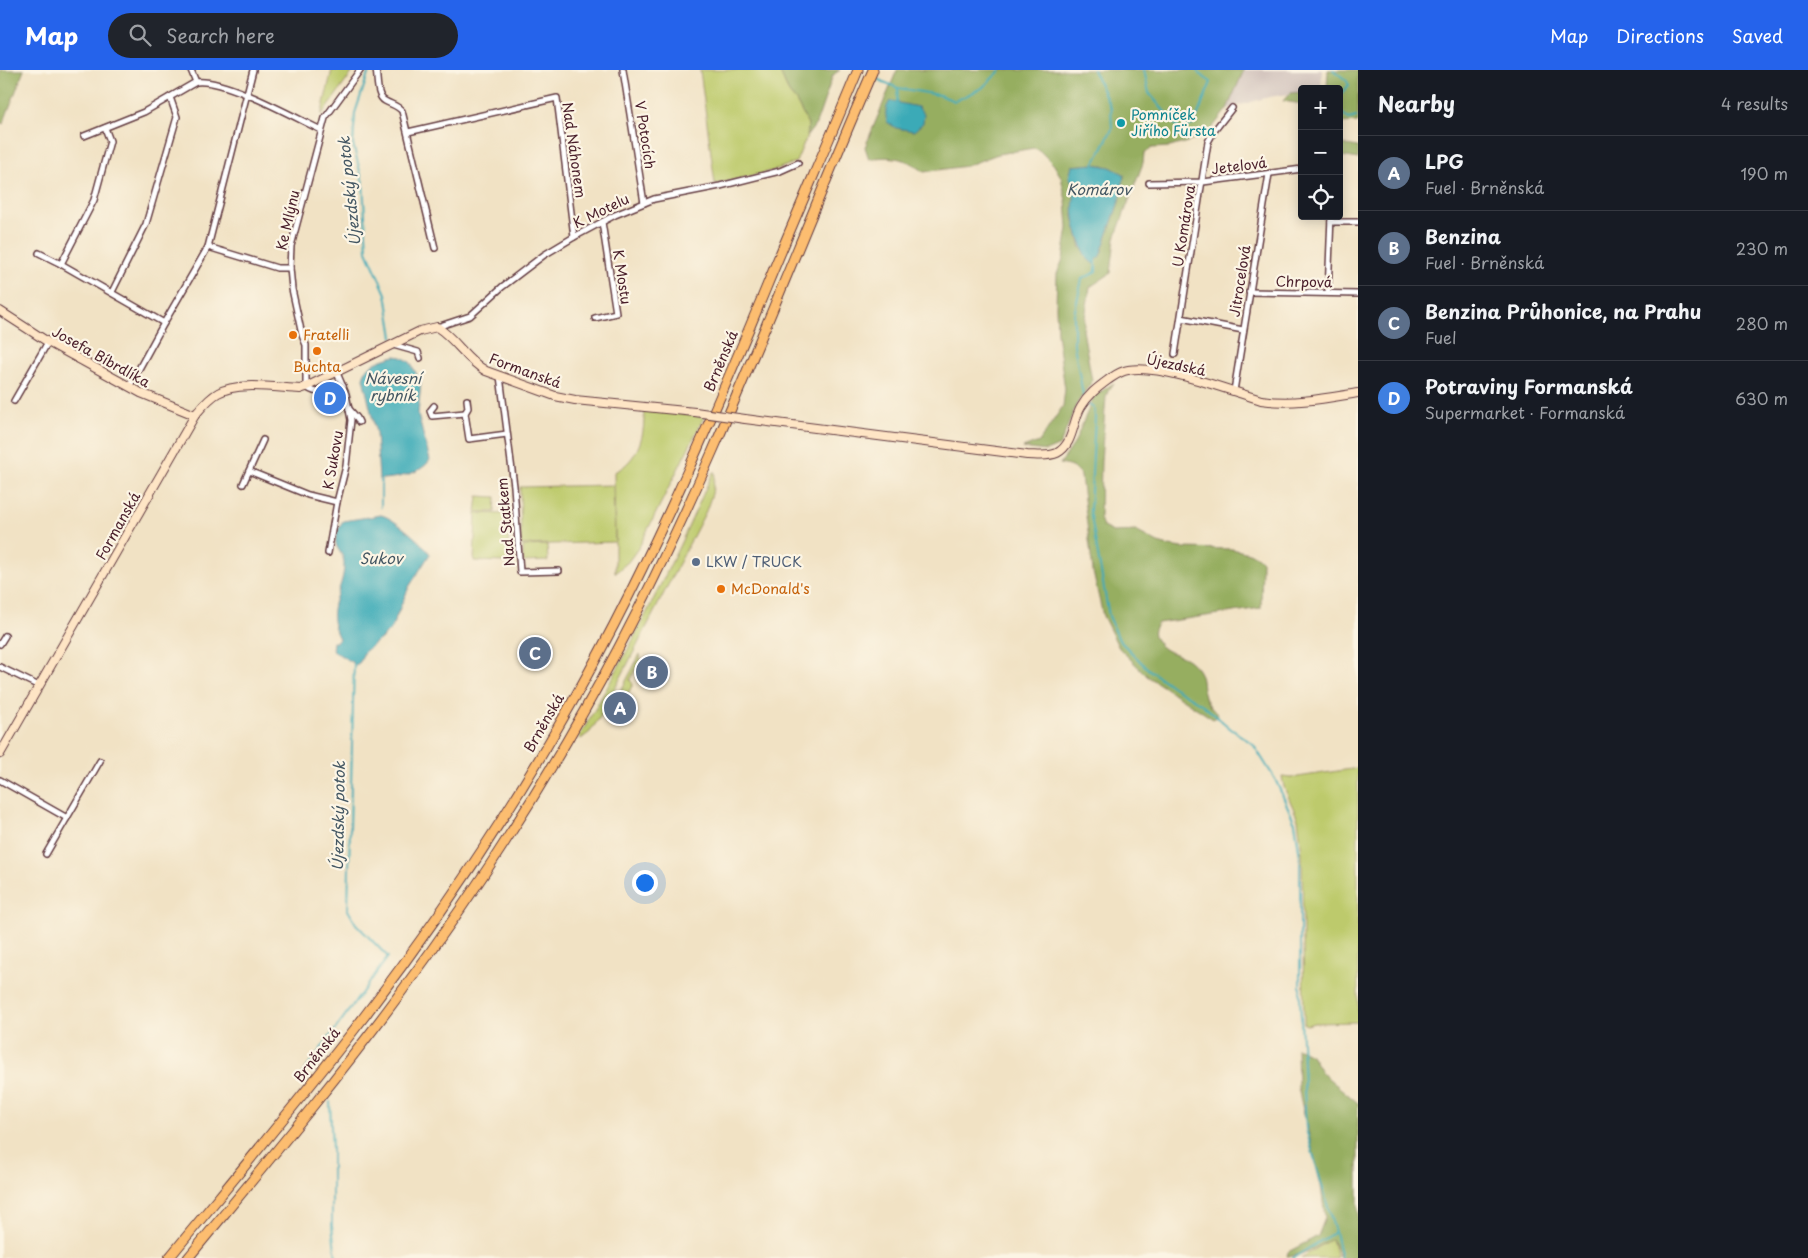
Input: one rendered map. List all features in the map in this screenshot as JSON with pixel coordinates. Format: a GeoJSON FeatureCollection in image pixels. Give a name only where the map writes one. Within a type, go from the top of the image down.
{"type":"FeatureCollection","features":[{"type":"Feature","properties":{"kind":"highway","name":"Brněnská"},"geometry":{"type":"LineString","coordinates":[[169,1258],[294,1106],[402,967],[476,860],[558,727],[616,621],[669,514],[858,70]]}},
{"type":"Feature","properties":{"kind":"highway","name":"Brněnská"},"geometry":{"type":"LineString","coordinates":[[188,1258],[307,1114],[397,998],[499,851],[570,734],[618,649],[674,536],[737,396],[873,70]]}},
{"type":"Feature","properties":{"kind":"street"},"geometry":{"type":"LineString","coordinates":[[191,70],[196,82]]}},
{"type":"Feature","properties":{"kind":"street"},"geometry":{"type":"LineString","coordinates":[[130,387],[208,247],[253,70]]}},
{"type":"Feature","properties":{"kind":"street","name":"Ke Mlýnu"},"geometry":{"type":"LineString","coordinates":[[306,387],[306,346],[292,289],[290,268],[291,246],[325,118],[360,70]]}},
{"type":"Feature","properties":{"kind":"street"},"geometry":{"type":"LineString","coordinates":[[376,70],[382,99],[401,109],[435,248]]}},
{"type":"Feature","properties":{"kind":"street","name":"V Potocích"},"geometry":{"type":"LineString","coordinates":[[623,70],[644,203]]}},
{"type":"Feature","properties":{"kind":"street"},"geometry":{"type":"LineString","coordinates":[[84,136],[144,112],[196,82],[213,82],[247,95],[321,130]]}},
{"type":"Feature","properties":{"kind":"street"},"geometry":{"type":"LineString","coordinates":[[112,292],[146,224],[178,117],[170,97]]}},
{"type":"Feature","properties":{"kind":"street","name":"Nad Náhonem"},"geometry":{"type":"LineString","coordinates":[[408,132],[557,98],[574,237]]}},
{"type":"Feature","properties":{"kind":"street","name":"U Komárova"},"geometry":{"type":"LineString","coordinates":[[1175,354],[1209,138],[1232,108]]}},
{"type":"Feature","properties":{"kind":"street"},"geometry":{"type":"LineString","coordinates":[[61,264],[94,200],[110,141],[105,128]]}},
{"type":"Feature","properties":{"kind":"street","name":"K Motelu"},"geometry":{"type":"LineString","coordinates":[[437,328],[470,316],[502,287],[544,255],[602,222],[654,199],[720,186],[780,171],[798,163]]}},
{"type":"Feature","properties":{"kind":"street","name":"Jetelová"},"geometry":{"type":"LineString","coordinates":[[1150,183],[1203,182],[1298,170]]}},
{"type":"Feature","properties":{"kind":"street","name":"Jitrocelová"},"geometry":{"type":"LineString","coordinates":[[1234,391],[1269,174]]}},
{"type":"Feature","properties":{"kind":"street"},"geometry":{"type":"LineString","coordinates":[[1328,293],[1331,220]]}},
{"type":"Feature","properties":{"kind":"street"},"geometry":{"type":"LineString","coordinates":[[1340,220],[1358,222]]}},
{"type":"Feature","properties":{"kind":"street","name":"K Mostu"},"geometry":{"type":"LineString","coordinates":[[595,318],[616,313],[602,222]]}},
{"type":"Feature","properties":{"kind":"street"},"geometry":{"type":"LineString","coordinates":[[208,247],[277,268],[290,268]]}},
{"type":"Feature","properties":{"kind":"street"},"geometry":{"type":"LineString","coordinates":[[39,253],[112,292],[164,323]]}},
{"type":"Feature","properties":{"kind":"street","name":"Chrpová"},"geometry":{"type":"LineString","coordinates":[[1249,292],[1358,294]]}},
{"type":"Feature","properties":{"kind":"street","name":"Josefa Bíbrdlíka"},"geometry":{"type":"LineString","coordinates":[[0,311],[48,342],[130,387],[151,398],[195,415]]}},
{"type":"Feature","properties":{"kind":"street"},"geometry":{"type":"LineString","coordinates":[[1181,318],[1243,330]]}},
{"type":"Feature","properties":{"kind":"street","name":"Formanská"},"geometry":{"type":"LineString","coordinates":[[0,754],[195,415],[211,398],[227,389],[240,387],[300,389],[337,373],[420,331],[437,328],[444,332],[477,366],[555,396],[575,400],[764,421]]}},
{"type":"Feature","properties":{"kind":"street"},"geometry":{"type":"LineString","coordinates":[[14,401],[48,342]]}},
{"type":"Feature","properties":{"kind":"street"},"geometry":{"type":"LineString","coordinates":[[393,345],[418,352],[420,358]]}},
{"type":"Feature","properties":{"kind":"street","name":"Újezdská"},"geometry":{"type":"LineString","coordinates":[[764,421],[1026,455],[1054,455],[1062,450],[1070,439],[1080,408],[1092,392],[1116,374],[1127,370],[1151,370],[1234,391],[1261,400],[1276,402],[1327,398],[1358,392]]}},
{"type":"Feature","properties":{"kind":"street","name":"K Sukovu"},"geometry":{"type":"LineString","coordinates":[[328,553],[348,456],[351,420],[343,386],[337,373]]}},
{"type":"Feature","properties":{"kind":"street","name":"Nad Statkem"},"geometry":{"type":"LineString","coordinates":[[500,376],[514,486],[520,572],[559,571]]}},
{"type":"Feature","properties":{"kind":"street","name":"Formanská"},"geometry":{"type":"LineString","coordinates":[[306,387],[313,392],[319,393],[343,386]]}},
{"type":"Feature","properties":{"kind":"street"},"geometry":{"type":"LineString","coordinates":[[467,400],[468,408],[465,414],[469,440],[507,434]]}},
{"type":"Feature","properties":{"kind":"street"},"geometry":{"type":"LineString","coordinates":[[434,406],[430,410],[432,416],[465,414]]}},
{"type":"Feature","properties":{"kind":"street"},"geometry":{"type":"LineString","coordinates":[[349,409],[358,422]]}},
{"type":"Feature","properties":{"kind":"street"},"geometry":{"type":"LineString","coordinates":[[243,484],[262,440]]}},
{"type":"Feature","properties":{"kind":"street"},"geometry":{"type":"LineString","coordinates":[[249,471],[308,495],[337,502]]}},
{"type":"Feature","properties":{"kind":"street"},"geometry":{"type":"LineString","coordinates":[[0,644],[5,636]]}},
{"type":"Feature","properties":{"kind":"street"},"geometry":{"type":"LineString","coordinates":[[0,667],[39,686]]}},
{"type":"Feature","properties":{"kind":"street"},"geometry":{"type":"LineString","coordinates":[[46,854],[100,761]]}},
{"type":"Feature","properties":{"kind":"street"},"geometry":{"type":"LineString","coordinates":[[0,780],[67,818]]}},
{"type":"Feature","properties":{"kind":"shaded area"},"geometry":{"type":"Polygon","coordinates":[[[1244,70],[1322,70],[1321,85],[1298,85],[1298,93],[1269,97],[1227,109],[1244,70]]]}},
{"type":"Feature","properties":{"kind":"green space"},"geometry":{"type":"Polygon","coordinates":[[[0,70],[24,70],[3,124],[0,122],[0,70]]]}},
{"type":"Feature","properties":{"kind":"green space"},"geometry":{"type":"Polygon","coordinates":[[[332,70],[354,70],[321,116],[332,70]]]}},
{"type":"Feature","properties":{"kind":"green space"},"geometry":{"type":"Polygon","coordinates":[[[700,70],[779,70],[789,93],[796,101],[808,124],[807,136],[796,162],[772,171],[715,184],[700,70]]]}},
{"type":"Feature","properties":{"kind":"green space"},"geometry":{"type":"Polygon","coordinates":[[[779,70],[840,70],[833,75],[816,124],[807,136],[808,124],[796,101],[789,93],[779,70]]]}},
{"type":"Feature","properties":{"kind":"green space"},"geometry":{"type":"Polygon","coordinates":[[[897,70],[1244,70],[1227,109],[1205,137],[1170,147],[1152,148],[1144,153],[1143,163],[1115,238],[1111,273],[1090,287],[1083,330],[1092,381],[1076,405],[1060,445],[1046,451],[1023,448],[1039,442],[1063,406],[1065,389],[1057,333],[1056,307],[1057,274],[1063,259],[1068,228],[1066,201],[1061,177],[1054,165],[1039,150],[1034,148],[998,154],[966,166],[924,172],[918,167],[899,159],[885,157],[869,159],[865,147],[897,70]],[[1094,164],[1072,166],[1076,188],[1073,216],[1081,248],[1100,256],[1122,193],[1124,175],[1110,167],[1094,164]]]}},
{"type":"Feature","properties":{"kind":"green space"},"geometry":{"type":"Polygon","coordinates":[[[1328,70],[1358,70],[1358,122],[1343,123],[1343,85],[1327,85],[1328,70]]]}},
{"type":"Feature","properties":{"kind":"green space"},"geometry":{"type":"Polygon","coordinates":[[[1298,92],[1298,103],[1283,101],[1290,93],[1298,92]]]}},
{"type":"Feature","properties":{"kind":"green space"},"geometry":{"type":"Polygon","coordinates":[[[1343,144],[1358,147],[1358,159],[1343,156],[1343,144]]]}},
{"type":"Feature","properties":{"kind":"green space"},"geometry":{"type":"Polygon","coordinates":[[[1114,383],[1106,397],[1101,461],[1100,518],[1103,527],[1113,532],[1136,531],[1158,543],[1169,546],[1232,549],[1249,553],[1262,561],[1261,608],[1158,623],[1154,629],[1155,638],[1164,649],[1187,659],[1199,671],[1206,700],[1219,716],[1213,719],[1147,676],[1119,648],[1103,616],[1093,572],[1081,476],[1075,469],[1060,464],[1074,444],[1094,396],[1114,383]]]}},
{"type":"Feature","properties":{"kind":"green space"},"geometry":{"type":"Polygon","coordinates":[[[643,408],[704,417],[639,547],[628,562],[615,573],[615,542],[521,545],[520,487],[613,485],[615,541],[614,472],[635,454],[644,427],[643,408]]]}},
{"type":"Feature","properties":{"kind":"green space"},"geometry":{"type":"Polygon","coordinates":[[[713,472],[715,473],[712,494],[706,511],[602,714],[590,732],[581,739],[579,737],[650,607],[713,472]]]}},
{"type":"Feature","properties":{"kind":"green space"},"geometry":{"type":"Polygon","coordinates":[[[478,496],[496,497],[495,512],[476,512],[478,496]]]}},
{"type":"Feature","properties":{"kind":"green space"},"geometry":{"type":"Polygon","coordinates":[[[476,513],[509,514],[508,562],[474,561],[476,513]]]}},
{"type":"Feature","properties":{"kind":"green space"},"geometry":{"type":"Polygon","coordinates":[[[547,545],[548,561],[523,562],[523,546],[547,545]]]}},
{"type":"Feature","properties":{"kind":"green space"},"geometry":{"type":"Polygon","coordinates":[[[640,654],[642,667],[637,666],[630,680],[633,684],[622,705],[618,703],[616,709],[619,711],[611,713],[611,710],[640,654]]]}},
{"type":"Feature","properties":{"kind":"green space"},"geometry":{"type":"Polygon","coordinates":[[[1358,768],[1358,1022],[1314,1023],[1307,1025],[1304,1024],[1302,853],[1298,819],[1284,787],[1282,777],[1291,778],[1358,768]]]}},
{"type":"Feature","properties":{"kind":"green space"},"geometry":{"type":"Polygon","coordinates":[[[1297,1048],[1311,1055],[1322,1073],[1358,1103],[1358,1258],[1340,1258],[1332,1239],[1303,1253],[1287,1256],[1288,1252],[1318,1236],[1325,1218],[1321,1186],[1298,1088],[1297,1048]]]}},
{"type":"Feature","properties":{"kind":"green space"},"geometry":{"type":"Polygon","coordinates":[[[1332,1239],[1337,1258],[1301,1258],[1332,1239]]]}},
{"type":"Feature","properties":{"kind":"water"},"geometry":{"type":"Polygon","coordinates":[[[890,101],[918,107],[924,114],[923,123],[914,131],[896,128],[887,122],[886,109],[890,101]]]}},
{"type":"Feature","properties":{"kind":"water","name":"Komárov"},"geometry":{"type":"Polygon","coordinates":[[[1094,164],[1110,167],[1124,174],[1122,193],[1100,256],[1094,264],[1085,256],[1077,232],[1073,207],[1076,188],[1069,177],[1072,166],[1094,164]]]}},
{"type":"Feature","properties":{"kind":"water","name":"Návesní rybník"},"geometry":{"type":"Polygon","coordinates":[[[395,356],[402,357],[410,362],[421,382],[418,415],[430,460],[426,465],[414,472],[400,477],[379,479],[376,433],[363,378],[367,369],[371,366],[395,356]]]}},
{"type":"Feature","properties":{"kind":"water","name":"Sukov"},"geometry":{"type":"Polygon","coordinates":[[[381,515],[408,532],[430,554],[409,587],[391,629],[364,652],[360,662],[356,665],[332,650],[333,642],[339,639],[334,627],[333,608],[341,584],[344,564],[343,557],[336,544],[336,537],[343,521],[381,515]]]}},
{"type":"Feature","properties":{"kind":"waterway"},"geometry":{"type":"LineString","coordinates":[[872,77],[898,88],[939,95],[955,101],[982,88],[1001,70]]}},
{"type":"Feature","properties":{"kind":"waterway"},"geometry":{"type":"LineString","coordinates":[[1093,70],[1111,108],[1112,129],[1094,164]]}},
{"type":"Feature","properties":{"kind":"waterway"},"geometry":{"type":"LineString","coordinates":[[1144,70],[1149,93],[1180,130],[1194,124],[1211,82],[1199,74],[1198,70]]}},
{"type":"Feature","properties":{"kind":"waterway"},"geometry":{"type":"LineString","coordinates":[[1333,70],[1346,80],[1349,85],[1343,92]]}},
{"type":"Feature","properties":{"kind":"waterway","name":"Újezdský potok"},"geometry":{"type":"LineString","coordinates":[[369,71],[355,113],[353,144],[363,183],[367,251],[386,294],[393,337]]}},
{"type":"Feature","properties":{"kind":"waterway"},"geometry":{"type":"LineString","coordinates":[[897,102],[898,88]]}},
{"type":"Feature","properties":{"kind":"waterway"},"geometry":{"type":"LineString","coordinates":[[1343,114],[1349,119],[1356,117]]}},
{"type":"Feature","properties":{"kind":"waterway"},"geometry":{"type":"LineString","coordinates":[[1084,400],[1074,345],[1074,315],[1082,279],[1096,272],[1096,261]]}},
{"type":"Feature","properties":{"kind":"waterway"},"geometry":{"type":"LineString","coordinates":[[1087,403],[1094,407],[1095,417],[1090,511],[1109,616],[1119,640],[1148,669],[1203,705],[1231,729],[1253,744],[1275,779],[1295,823],[1300,857],[1300,998],[1306,1129],[1341,1258]]}},
{"type":"Feature","properties":{"kind":"waterway","name":"Újezdský potok"},"geometry":{"type":"LineString","coordinates":[[381,477],[381,507]]}},
{"type":"Feature","properties":{"kind":"waterway","name":"Újezdský potok"},"geometry":{"type":"LineString","coordinates":[[302,1078],[301,1076],[388,957],[356,924],[348,910],[354,662]]}},
{"type":"Feature","properties":{"kind":"waterway","name":"Újezdský potok"},"geometry":{"type":"LineString","coordinates":[[330,1102],[332,1226],[336,1258]]}},
{"type":"Feature","properties":{"kind":"waterway"},"geometry":{"type":"LineString","coordinates":[[1293,1258],[1335,1232]]}},
{"type":"Feature","properties":{"kind":"place","name":"Pomníček Jiřího Fürsta"},"geometry":{"type":"Point","coordinates":[1121,123]}},
{"type":"Feature","properties":{"kind":"place","name":"Fratelli"},"geometry":{"type":"Point","coordinates":[293,335]}},
{"type":"Feature","properties":{"kind":"place","name":"Buchta"},"geometry":{"type":"Point","coordinates":[317,351]}},
{"type":"Feature","properties":{"kind":"place","name":"Potraviny Formanská"},"geometry":{"type":"Point","coordinates":[330,398]}},
{"type":"Feature","properties":{"kind":"place","name":"LKW / TRUCK"},"geometry":{"type":"Point","coordinates":[696,562]}},
{"type":"Feature","properties":{"kind":"place","name":"McDonald's"},"geometry":{"type":"Point","coordinates":[721,589]}},
{"type":"Feature","properties":{"kind":"place","name":"Benzina Průhonice, na Prahu"},"geometry":{"type":"Point","coordinates":[535,653]}},
{"type":"Feature","properties":{"kind":"place","name":"Benzina"},"geometry":{"type":"Point","coordinates":[652,672]}},
{"type":"Feature","properties":{"kind":"place","name":"LPG"},"geometry":{"type":"Point","coordinates":[620,708]}}]}
